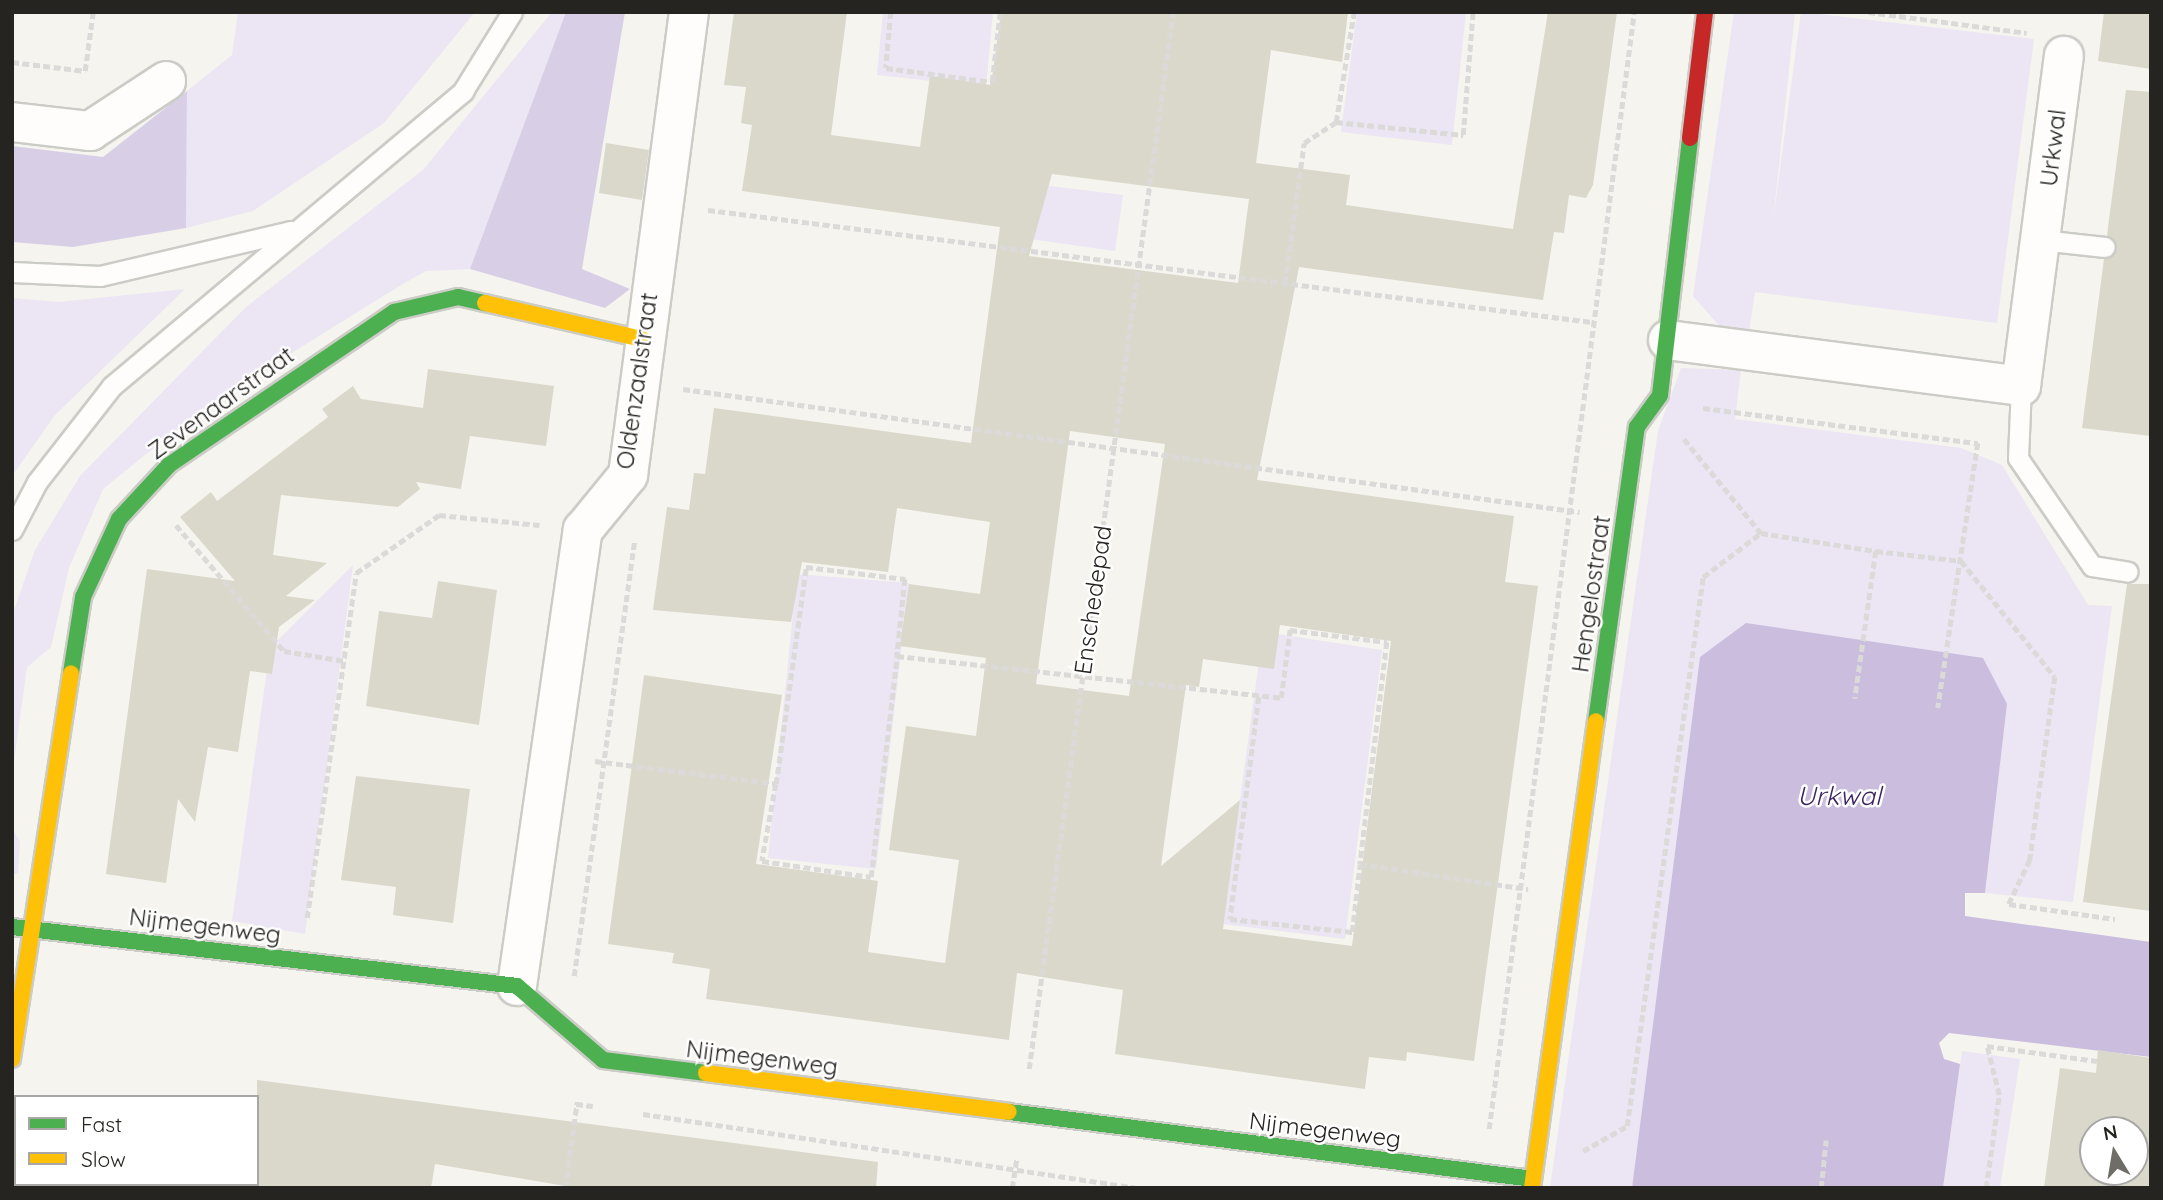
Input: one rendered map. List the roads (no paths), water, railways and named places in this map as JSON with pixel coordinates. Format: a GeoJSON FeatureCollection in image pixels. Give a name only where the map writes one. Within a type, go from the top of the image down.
{"type":"FeatureCollection","features":[{"type":"Feature","properties":{"kind":"street","name":"Oldenzaalstraat"},"geometry":{"type":"LineString","coordinates":[[517,986],[583,530],[628,475],[642,339],[689,12]]}},
{"type":"Feature","properties":{"kind":"street","name":"Hengelostraat"},"geometry":{"type":"LineString","coordinates":[[1532,1183],[1637,427],[1655,401],[1668,340],[1704,12]]}},
{"type":"Feature","properties":{"kind":"street","name":"Urkwal"},"geometry":{"type":"LineString","coordinates":[[2021,386],[2042,240],[2052,46]]}},
{"type":"Feature","properties":{"kind":"street"},"geometry":{"type":"LineString","coordinates":[[12,122],[90,131],[166,81]]}},
{"type":"Feature","properties":{"kind":"street","name":"Zevenaarstraat"},"geometry":{"type":"LineString","coordinates":[[12,1059],[83,597],[119,519],[145,489],[169,465],[394,312],[458,297],[642,339]]}},
{"type":"Feature","properties":{"kind":"street"},"geometry":{"type":"LineString","coordinates":[[1668,340],[2021,386]]}},
{"type":"Feature","properties":{"kind":"street","name":"Nijmegenweg"},"geometry":{"type":"LineString","coordinates":[[12,927],[517,986],[567,1025],[603,1060],[1484,1172],[1532,1183]]}},
{"type":"Feature","properties":{"kind":"lane"},"geometry":{"type":"LineString","coordinates":[[12,530],[37,482],[112,386],[464,91],[512,12]]}},
{"type":"Feature","properties":{"kind":"lane"},"geometry":{"type":"LineString","coordinates":[[12,272],[100,276],[216,254],[302,228]]}},
{"type":"Feature","properties":{"kind":"lane"},"geometry":{"type":"LineString","coordinates":[[2042,240],[2105,247]]}},
{"type":"Feature","properties":{"kind":"lane","name":"Urkwal"},"geometry":{"type":"LineString","coordinates":[[2021,386],[2018,458],[2092,566],[2128,572]]}},
{"type":"Feature","properties":{"kind":"water","name":"Urkwal"},"geometry":{"type":"Polygon","coordinates":[[[1746,623],[1983,658],[2007,704],[1985,893],[1965,893],[1965,916],[2151,942],[2151,1057],[1949,1033],[1939,1043],[1944,1059],[1960,1064],[1943,1188],[1632,1188],[1700,657],[1746,623]]]}}]}
